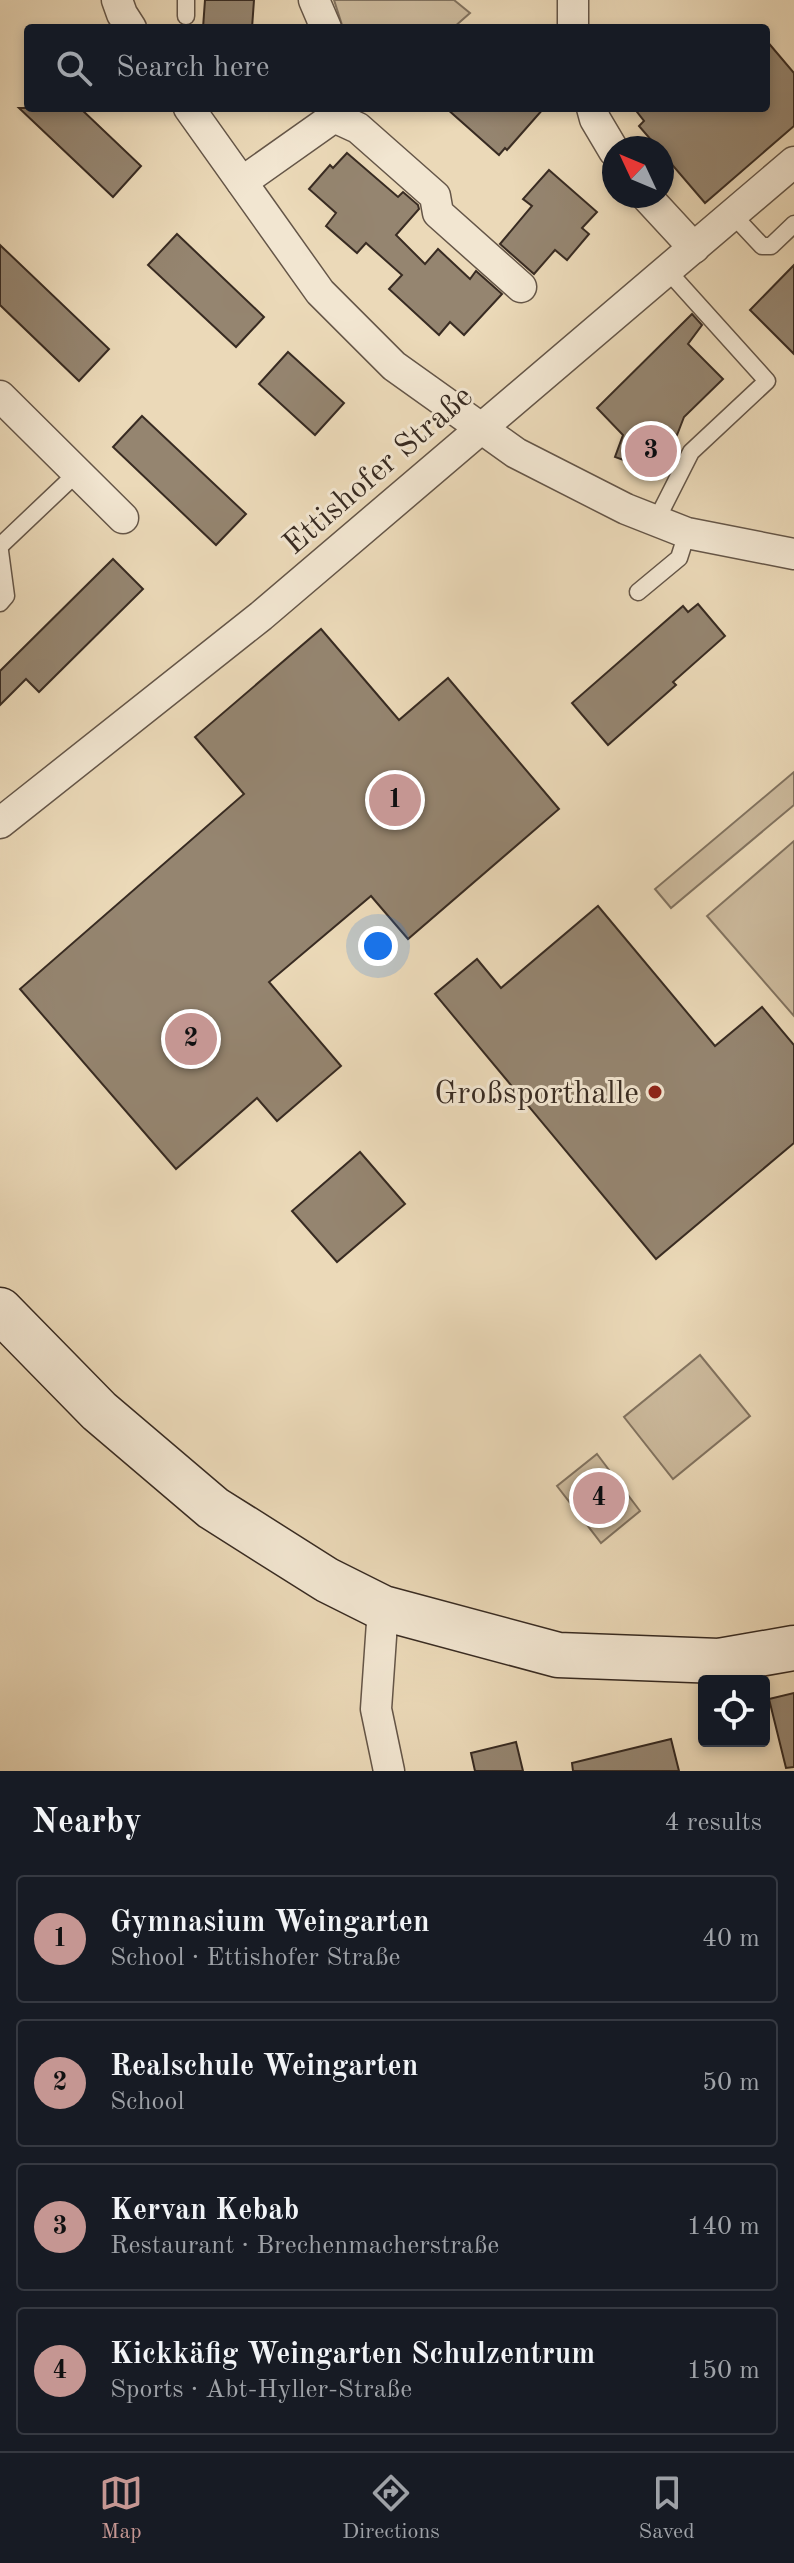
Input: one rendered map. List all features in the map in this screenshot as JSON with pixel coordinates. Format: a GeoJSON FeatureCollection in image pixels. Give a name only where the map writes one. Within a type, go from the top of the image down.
{"type":"FeatureCollection","features":[{"type":"Feature","properties":{"kind":"street"},"geometry":{"type":"LineString","coordinates":[[117,0],[128,24]]}},
{"type":"Feature","properties":{"kind":"street"},"geometry":{"type":"LineString","coordinates":[[314,0],[324,24]]}},
{"type":"Feature","properties":{"kind":"street"},"geometry":{"type":"LineString","coordinates":[[573,0],[573,24]]}},
{"type":"Feature","properties":{"kind":"street"},"geometry":{"type":"LineString","coordinates":[[192,112],[320,292],[394,366],[516,453],[626,509],[687,533],[794,554]]}},
{"type":"Feature","properties":{"kind":"street"},"geometry":{"type":"LineString","coordinates":[[593,112],[605,136]]}},
{"type":"Feature","properties":{"kind":"street"},"geometry":{"type":"LineString","coordinates":[[242,182],[336,113],[358,128],[435,196],[438,213],[521,287]]}},
{"type":"Feature","properties":{"kind":"street","name":"Ettishofer Straße"},"geometry":{"type":"LineString","coordinates":[[0,823],[261,616],[794,162]]}},
{"type":"Feature","properties":{"kind":"street"},"geometry":{"type":"LineString","coordinates":[[657,208],[694,248]]}},
{"type":"Feature","properties":{"kind":"street"},"geometry":{"type":"LineString","coordinates":[[3,405],[123,518]]}},
{"type":"Feature","properties":{"kind":"street"},"geometry":{"type":"LineString","coordinates":[[0,1310],[99,1411],[213,1508],[327,1580],[383,1608],[558,1655],[719,1661],[794,1648]]}},
{"type":"Feature","properties":{"kind":"street"},"geometry":{"type":"LineString","coordinates":[[383,1608],[376,1709],[389,1771]]}},
{"type":"Feature","properties":{"kind":"lane"},"geometry":{"type":"LineString","coordinates":[[732,214],[762,246],[771,246],[794,224]]}},
{"type":"Feature","properties":{"kind":"lane"},"geometry":{"type":"LineString","coordinates":[[656,521],[691,452],[767,381],[667,270]]}},
{"type":"Feature","properties":{"kind":"lane"},"geometry":{"type":"LineString","coordinates":[[0,603],[6,596],[0,549],[77,473]]}},
{"type":"Feature","properties":{"kind":"lane"},"geometry":{"type":"LineString","coordinates":[[638,592],[679,558],[687,533]]}},
{"type":"Feature","properties":{"kind":"shaded area"},"geometry":{"type":"Polygon","coordinates":[[[334,0],[454,0],[470,13],[458,24],[342,24],[334,0]]]}},
{"type":"Feature","properties":{"kind":"shaded area"},"geometry":{"type":"Polygon","coordinates":[[[794,772],[794,805],[671,908],[655,889],[794,772]]]}},
{"type":"Feature","properties":{"kind":"shaded area"},"geometry":{"type":"Polygon","coordinates":[[[794,841],[794,1016],[707,916],[794,841]]]}},
{"type":"Feature","properties":{"kind":"shaded area"},"geometry":{"type":"Polygon","coordinates":[[[700,1355],[750,1416],[673,1479],[624,1417],[700,1355]]]}},
{"type":"Feature","properties":{"kind":"shaded area"},"geometry":{"type":"Polygon","coordinates":[[[597,1454],[640,1511],[601,1543],[557,1486],[597,1454]]]}},
{"type":"Feature","properties":{"kind":"building"},"geometry":{"type":"Polygon","coordinates":[[[205,0],[254,0],[252,24],[203,24],[205,0]]]}},
{"type":"Feature","properties":{"kind":"building"},"geometry":{"type":"Polygon","coordinates":[[[770,45],[794,73],[794,126],[705,203],[674,167],[674,136],[648,136],[639,126],[644,121],[637,112],[770,112],[770,45]]]}},
{"type":"Feature","properties":{"kind":"building"},"geometry":{"type":"Polygon","coordinates":[[[19,108],[24,108],[24,112],[84,112],[141,166],[113,197],[19,108]]]}},
{"type":"Feature","properties":{"kind":"building"},"geometry":{"type":"Polygon","coordinates":[[[451,112],[540,112],[499,155],[451,112]]]}},
{"type":"Feature","properties":{"kind":"building"},"geometry":{"type":"Polygon","coordinates":[[[347,153],[398,197],[403,192],[418,205],[419,209],[396,235],[425,264],[438,249],[470,279],[476,271],[502,294],[464,335],[450,322],[439,335],[389,289],[402,275],[366,243],[357,253],[326,226],[336,213],[309,189],[330,165],[333,168],[347,153]]]}},
{"type":"Feature","properties":{"kind":"building"},"geometry":{"type":"Polygon","coordinates":[[[549,170],[597,212],[582,228],[589,234],[567,260],[555,250],[534,274],[500,244],[532,206],[523,199],[549,170]]]}},
{"type":"Feature","properties":{"kind":"building"},"geometry":{"type":"Polygon","coordinates":[[[177,234],[264,317],[236,347],[148,265],[177,234]]]}},
{"type":"Feature","properties":{"kind":"building"},"geometry":{"type":"Polygon","coordinates":[[[0,245],[109,349],[79,381],[0,305],[0,245]]]}},
{"type":"Feature","properties":{"kind":"building"},"geometry":{"type":"Polygon","coordinates":[[[794,265],[794,354],[750,310],[794,265]]]}},
{"type":"Feature","properties":{"kind":"building"},"geometry":{"type":"Polygon","coordinates":[[[692,314],[702,325],[688,344],[723,379],[684,417],[677,435],[673,434],[659,473],[615,457],[623,435],[597,408],[692,314]]]}},
{"type":"Feature","properties":{"kind":"building"},"geometry":{"type":"Polygon","coordinates":[[[288,352],[344,403],[315,435],[259,384],[288,352]]]}},
{"type":"Feature","properties":{"kind":"building"},"geometry":{"type":"Polygon","coordinates":[[[142,416],[246,514],[216,545],[113,447],[142,416]]]}},
{"type":"Feature","properties":{"kind":"building"},"geometry":{"type":"Polygon","coordinates":[[[113,559],[143,589],[39,692],[26,679],[0,705],[0,671],[113,559]]]}},
{"type":"Feature","properties":{"kind":"building"},"geometry":{"type":"Polygon","coordinates":[[[698,604],[725,636],[673,682],[676,685],[608,745],[572,703],[683,606],[688,612],[698,604]]]}},
{"type":"Feature","properties":{"kind":"building"},"geometry":{"type":"Polygon","coordinates":[[[321,629],[399,720],[448,678],[559,809],[408,939],[371,896],[269,982],[341,1066],[277,1121],[257,1098],[176,1169],[20,989],[244,794],[195,737],[321,629]]]}},
{"type":"Feature","properties":{"kind":"building","name":"Großsporthalle"},"geometry":{"type":"Polygon","coordinates":[[[598,906],[715,1046],[762,1007],[794,1045],[794,1143],[656,1259],[435,994],[477,959],[501,988],[598,906]]]}},
{"type":"Feature","properties":{"kind":"building"},"geometry":{"type":"Polygon","coordinates":[[[360,1152],[405,1204],[337,1262],[292,1211],[360,1152]]]}},
{"type":"Feature","properties":{"kind":"building"},"geometry":{"type":"Polygon","coordinates":[[[794,1693],[794,1767],[786,1768],[770,1699],[794,1693]]]}},
{"type":"Feature","properties":{"kind":"building"},"geometry":{"type":"Polygon","coordinates":[[[671,1739],[679,1771],[573,1771],[572,1763],[671,1739]]]}},
{"type":"Feature","properties":{"kind":"building"},"geometry":{"type":"Polygon","coordinates":[[[516,1742],[523,1771],[475,1771],[471,1753],[516,1742]]]}},
{"type":"Feature","properties":{"kind":"place","name":"Kervan Kebab"},"geometry":{"type":"Point","coordinates":[651,451]}},
{"type":"Feature","properties":{"kind":"place","name":"Gymnasium Weingarten"},"geometry":{"type":"Point","coordinates":[395,800]}},
{"type":"Feature","properties":{"kind":"place","name":"Realschule Weingarten"},"geometry":{"type":"Point","coordinates":[191,1039]}},
{"type":"Feature","properties":{"kind":"place","name":"Großsporthalle"},"geometry":{"type":"Point","coordinates":[655,1092]}},
{"type":"Feature","properties":{"kind":"place","name":"Kickkäfig Weingarten Schulzentrum"},"geometry":{"type":"Point","coordinates":[599,1498]}}]}
